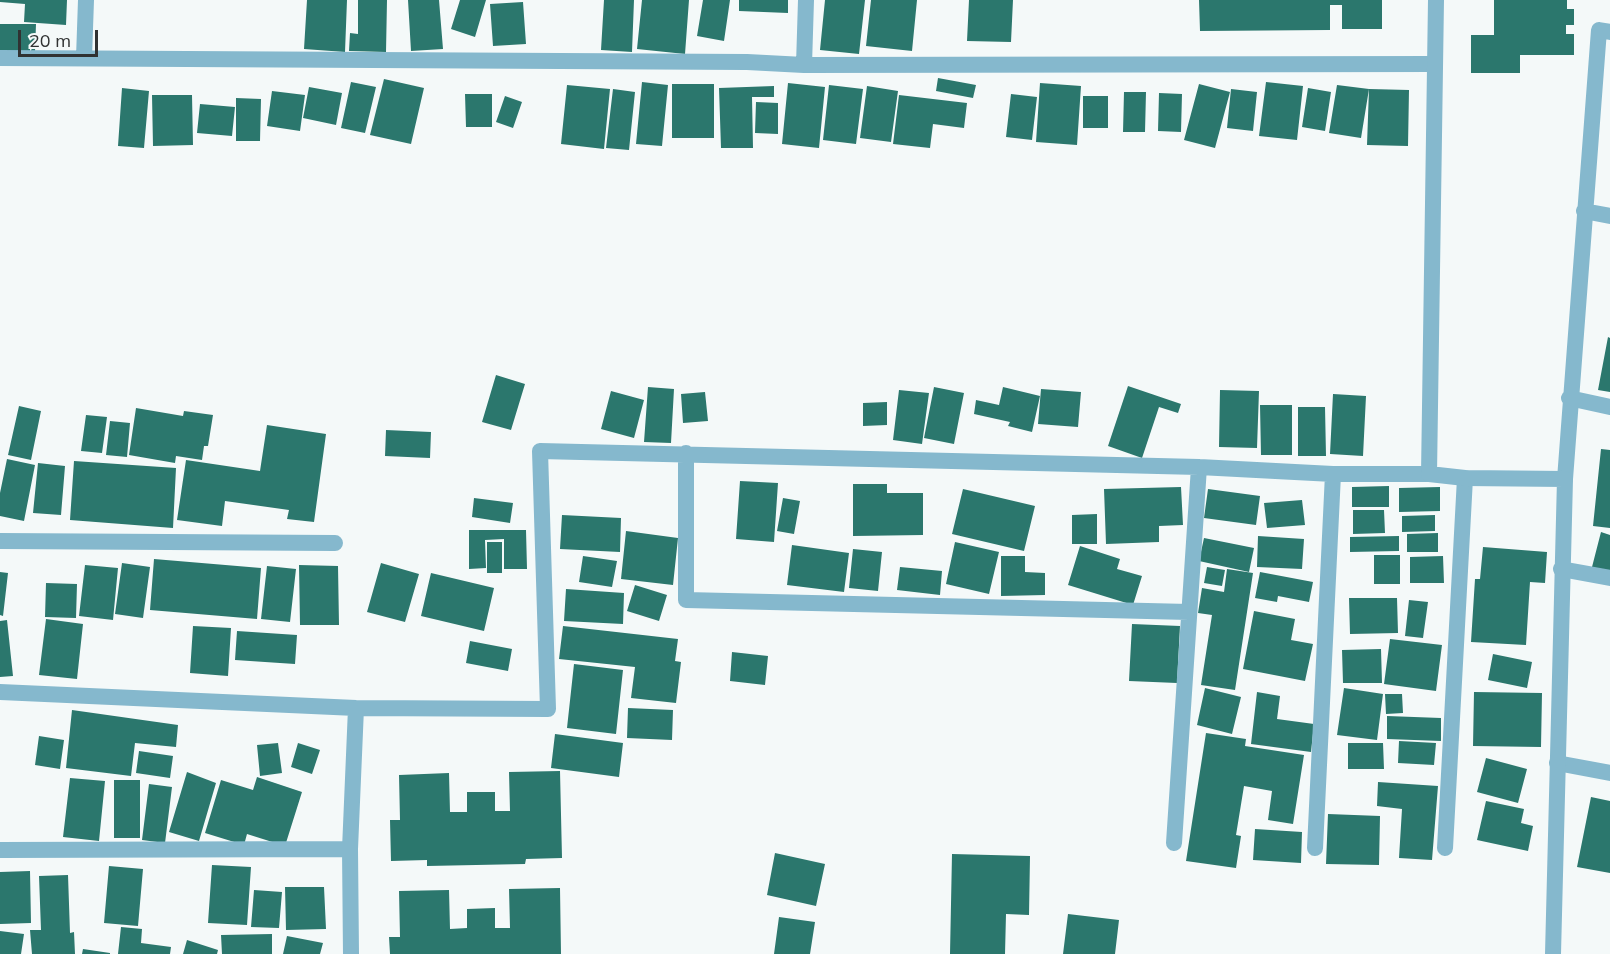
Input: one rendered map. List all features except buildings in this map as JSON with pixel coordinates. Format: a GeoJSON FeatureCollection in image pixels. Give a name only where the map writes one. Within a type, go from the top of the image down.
{"type":"FeatureCollection","features":[{"type":"Feature","properties":{"kind":"street"},"geometry":{"type":"LineString","coordinates":[[84,58],[86,0]]}},
{"type":"Feature","properties":{"kind":"street"},"geometry":{"type":"LineString","coordinates":[[804,65],[806,0]]}},
{"type":"Feature","properties":{"kind":"street"},"geometry":{"type":"LineString","coordinates":[[1429,474],[1436,0]]}},
{"type":"Feature","properties":{"kind":"street"},"geometry":{"type":"LineString","coordinates":[[1553,954],[1561,569],[1569,398],[1599,30],[1610,32]]}},
{"type":"Feature","properties":{"kind":"street"},"geometry":{"type":"LineString","coordinates":[[0,58],[747,62],[804,65],[1435,64]]}},
{"type":"Feature","properties":{"kind":"street"},"geometry":{"type":"LineString","coordinates":[[1584,211],[1610,216]]}},
{"type":"Feature","properties":{"kind":"street"},"geometry":{"type":"LineString","coordinates":[[1569,398],[1610,407]]}},
{"type":"Feature","properties":{"kind":"street"},"geometry":{"type":"LineString","coordinates":[[0,692],[356,708],[548,709],[540,451],[1199,467],[1333,474],[1429,474],[1465,478],[1565,479]]}},
{"type":"Feature","properties":{"kind":"street"},"geometry":{"type":"LineString","coordinates":[[686,453],[686,600],[1189,612]]}},
{"type":"Feature","properties":{"kind":"street"},"geometry":{"type":"LineString","coordinates":[[1174,843],[1199,467]]}},
{"type":"Feature","properties":{"kind":"street"},"geometry":{"type":"LineString","coordinates":[[1314,848],[1333,474]]}},
{"type":"Feature","properties":{"kind":"street"},"geometry":{"type":"LineString","coordinates":[[1445,848],[1465,478]]}},
{"type":"Feature","properties":{"kind":"street"},"geometry":{"type":"LineString","coordinates":[[0,541],[335,543]]}},
{"type":"Feature","properties":{"kind":"street"},"geometry":{"type":"LineString","coordinates":[[1561,569],[1610,578]]}},
{"type":"Feature","properties":{"kind":"street"},"geometry":{"type":"LineString","coordinates":[[351,954],[350,849],[356,708]]}},
{"type":"Feature","properties":{"kind":"street"},"geometry":{"type":"LineString","coordinates":[[1557,763],[1610,773]]}},
{"type":"Feature","properties":{"kind":"street"},"geometry":{"type":"LineString","coordinates":[[0,850],[350,849]]}}]}
